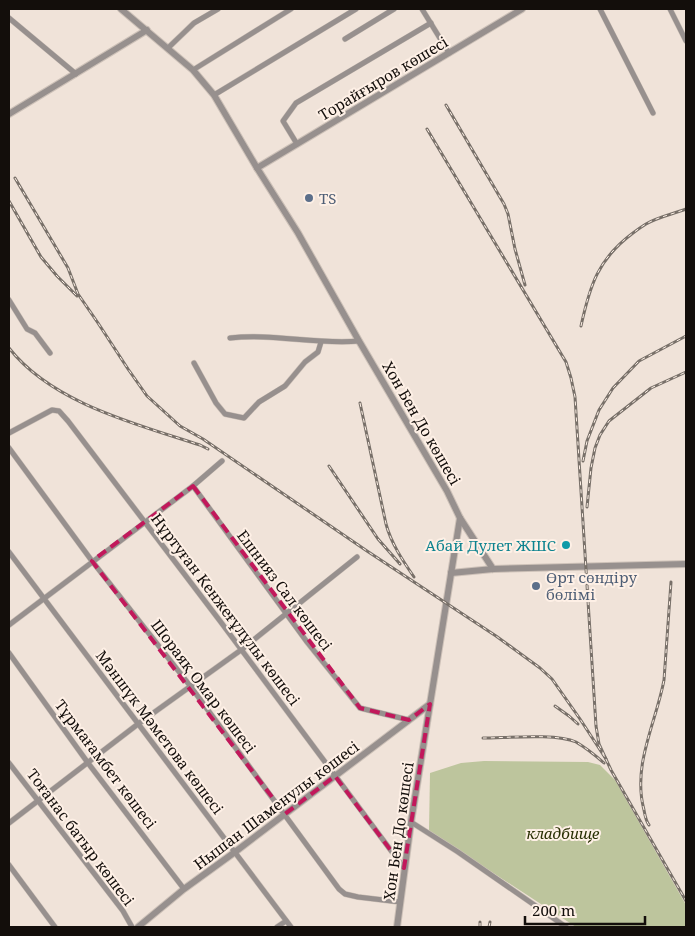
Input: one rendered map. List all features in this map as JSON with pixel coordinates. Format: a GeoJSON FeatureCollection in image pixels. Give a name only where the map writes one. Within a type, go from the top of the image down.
{"type":"FeatureCollection","features":[{"type":"Feature","properties":{"kind":"street","name":"Хон Бен До көшесі"},"geometry":{"type":"LineString","coordinates":[[123,9],[193,70],[214,95],[256,168],[298,232],[447,491],[460,518],[411,822],[397,927]]}},
{"type":"Feature","properties":{"kind":"street"},"geometry":{"type":"LineString","coordinates":[[168,48],[194,23],[218,9]]}},
{"type":"Feature","properties":{"kind":"street"},"geometry":{"type":"LineString","coordinates":[[193,70],[291,9]]}},
{"type":"Feature","properties":{"kind":"street"},"geometry":{"type":"LineString","coordinates":[[214,95],[356,9]]}},
{"type":"Feature","properties":{"kind":"street"},"geometry":{"type":"LineString","coordinates":[[345,39],[394,9]]}},
{"type":"Feature","properties":{"kind":"street","name":"Торайғыров көшесі"},"geometry":{"type":"LineString","coordinates":[[256,168],[522,9]]}},
{"type":"Feature","properties":{"kind":"street"},"geometry":{"type":"LineString","coordinates":[[600,9],[654,113]]}},
{"type":"Feature","properties":{"kind":"street"},"geometry":{"type":"LineString","coordinates":[[670,9],[686,41]]}},
{"type":"Feature","properties":{"kind":"street"},"geometry":{"type":"LineString","coordinates":[[425,10],[449,53]]}},
{"type":"Feature","properties":{"kind":"street"},"geometry":{"type":"LineString","coordinates":[[9,18],[76,74]]}},
{"type":"Feature","properties":{"kind":"street"},"geometry":{"type":"LineString","coordinates":[[297,144],[283,121],[296,103],[431,23]]}},
{"type":"Feature","properties":{"kind":"street"},"geometry":{"type":"LineString","coordinates":[[9,113],[147,30]]}},
{"type":"Feature","properties":{"kind":"street"},"geometry":{"type":"LineString","coordinates":[[9,300],[27,329],[35,333],[50,353]]}},
{"type":"Feature","properties":{"kind":"street"},"geometry":{"type":"LineString","coordinates":[[230,338],[244,337],[321,342],[359,341]]}},
{"type":"Feature","properties":{"kind":"street"},"geometry":{"type":"LineString","coordinates":[[194,363],[216,403],[225,414],[244,418],[259,402],[284,386],[305,362],[318,352],[321,342]]}},
{"type":"Feature","properties":{"kind":"street","name":"Нұртуған Кенжеғұлұлы көшесі"},"geometry":{"type":"LineString","coordinates":[[9,433],[52,410],[59,411],[145,522],[404,868]]}},
{"type":"Feature","properties":{"kind":"street","name":"Шораяқ Омар көшесі"},"geometry":{"type":"LineString","coordinates":[[9,448],[92,561],[191,687],[339,889],[346,894],[358,897],[400,902]]}},
{"type":"Feature","properties":{"kind":"street"},"geometry":{"type":"LineString","coordinates":[[9,625],[193,486],[222,461]]}},
{"type":"Feature","properties":{"kind":"street","name":"Ешнияз Сал көшесі"},"geometry":{"type":"LineString","coordinates":[[193,486],[307,642],[360,708],[409,720]]}},
{"type":"Feature","properties":{"kind":"street"},"geometry":{"type":"LineString","coordinates":[[460,518],[493,569]]}},
{"type":"Feature","properties":{"kind":"street","name":"Мәншүк Мәметова көшесі"},"geometry":{"type":"LineString","coordinates":[[9,552],[291,927]]}},
{"type":"Feature","properties":{"kind":"street"},"geometry":{"type":"LineString","coordinates":[[9,823],[138,724],[241,650],[357,557]]}},
{"type":"Feature","properties":{"kind":"street"},"geometry":{"type":"LineString","coordinates":[[451,573],[493,569],[686,564]]}},
{"type":"Feature","properties":{"kind":"street","name":"Тұрмағамбет көшесі"},"geometry":{"type":"LineString","coordinates":[[9,653],[184,889]]}},
{"type":"Feature","properties":{"kind":"street","name":"Нышан Шаменулы көшесі"},"geometry":{"type":"LineString","coordinates":[[138,927],[184,889],[430,704]]}},
{"type":"Feature","properties":{"kind":"street","name":"Тоғанас батыр көшесі"},"geometry":{"type":"LineString","coordinates":[[9,763],[123,910],[132,927]]}},
{"type":"Feature","properties":{"kind":"street"},"geometry":{"type":"LineString","coordinates":[[411,822],[458,852],[566,927]]}},
{"type":"Feature","properties":{"kind":"street"},"geometry":{"type":"LineString","coordinates":[[9,866],[55,927]]}},
{"type":"Feature","properties":{"kind":"street"},"geometry":{"type":"LineString","coordinates":[[277,927],[286,921]]}},
{"type":"Feature","properties":{"kind":"highlighted area"},"geometry":{"type":"Polygon","coordinates":[[[193,486],[360,708],[409,720],[430,704],[404,868],[335,776],[285,814],[92,561],[193,486]]]}},
{"type":"Feature","properties":{"kind":"green space","name":"кладбище"},"geometry":{"type":"Polygon","coordinates":[[[484,761],[588,762],[600,765],[615,780],[686,905],[686,927],[576,927],[429,831],[430,773],[461,763],[484,761]]]}},
{"type":"Feature","properties":{"kind":"railway"},"geometry":{"type":"LineString","coordinates":[[446,105],[504,204],[525,285]]}},
{"type":"Feature","properties":{"kind":"railway"},"geometry":{"type":"LineString","coordinates":[[427,129],[566,362],[575,397],[596,726],[599,744],[611,770],[686,901]]}},
{"type":"Feature","properties":{"kind":"railway"},"geometry":{"type":"LineString","coordinates":[[15,178],[68,268],[78,294],[147,396],[180,426],[203,439],[496,636],[540,668],[552,679],[606,759]]}},
{"type":"Feature","properties":{"kind":"railway"},"geometry":{"type":"LineString","coordinates":[[9,201],[41,257],[77,296]]}},
{"type":"Feature","properties":{"kind":"railway"},"geometry":{"type":"LineString","coordinates":[[581,326],[592,285],[611,253],[646,224],[686,209]]}},
{"type":"Feature","properties":{"kind":"railway"},"geometry":{"type":"LineString","coordinates":[[583,461],[587,441],[599,410],[613,388],[639,361],[686,336]]}},
{"type":"Feature","properties":{"kind":"railway"},"geometry":{"type":"LineString","coordinates":[[9,348],[27,367],[71,397],[123,420],[208,449]]}},
{"type":"Feature","properties":{"kind":"railway"},"geometry":{"type":"LineString","coordinates":[[587,507],[595,448],[600,435],[609,421],[651,388],[686,372]]}},
{"type":"Feature","properties":{"kind":"railway"},"geometry":{"type":"LineString","coordinates":[[360,403],[388,531],[398,552],[414,577]]}},
{"type":"Feature","properties":{"kind":"railway"},"geometry":{"type":"LineString","coordinates":[[329,466],[378,539],[400,564]]}},
{"type":"Feature","properties":{"kind":"railway"},"geometry":{"type":"LineString","coordinates":[[649,825],[645,816],[641,793],[641,777],[646,744],[664,680],[671,582]]}},
{"type":"Feature","properties":{"kind":"railway"},"geometry":{"type":"LineString","coordinates":[[555,706],[578,724]]}},
{"type":"Feature","properties":{"kind":"railway"},"geometry":{"type":"LineString","coordinates":[[483,738],[544,737],[567,739],[580,744],[604,763]]}},
{"type":"Feature","properties":{"kind":"railway"},"geometry":{"type":"LineString","coordinates":[[480,922],[480,927]]}},
{"type":"Feature","properties":{"kind":"railway"},"geometry":{"type":"LineString","coordinates":[[489,927],[490,922]]}},
{"type":"Feature","properties":{"kind":"place","name":"TS"},"geometry":{"type":"Point","coordinates":[309,198]}},
{"type":"Feature","properties":{"kind":"place","name":"Абай Дулет ЖШС"},"geometry":{"type":"Point","coordinates":[566,545]}},
{"type":"Feature","properties":{"kind":"place","name":"Өрт сөндіру бөлімі"},"geometry":{"type":"Point","coordinates":[536,586]}}]}
